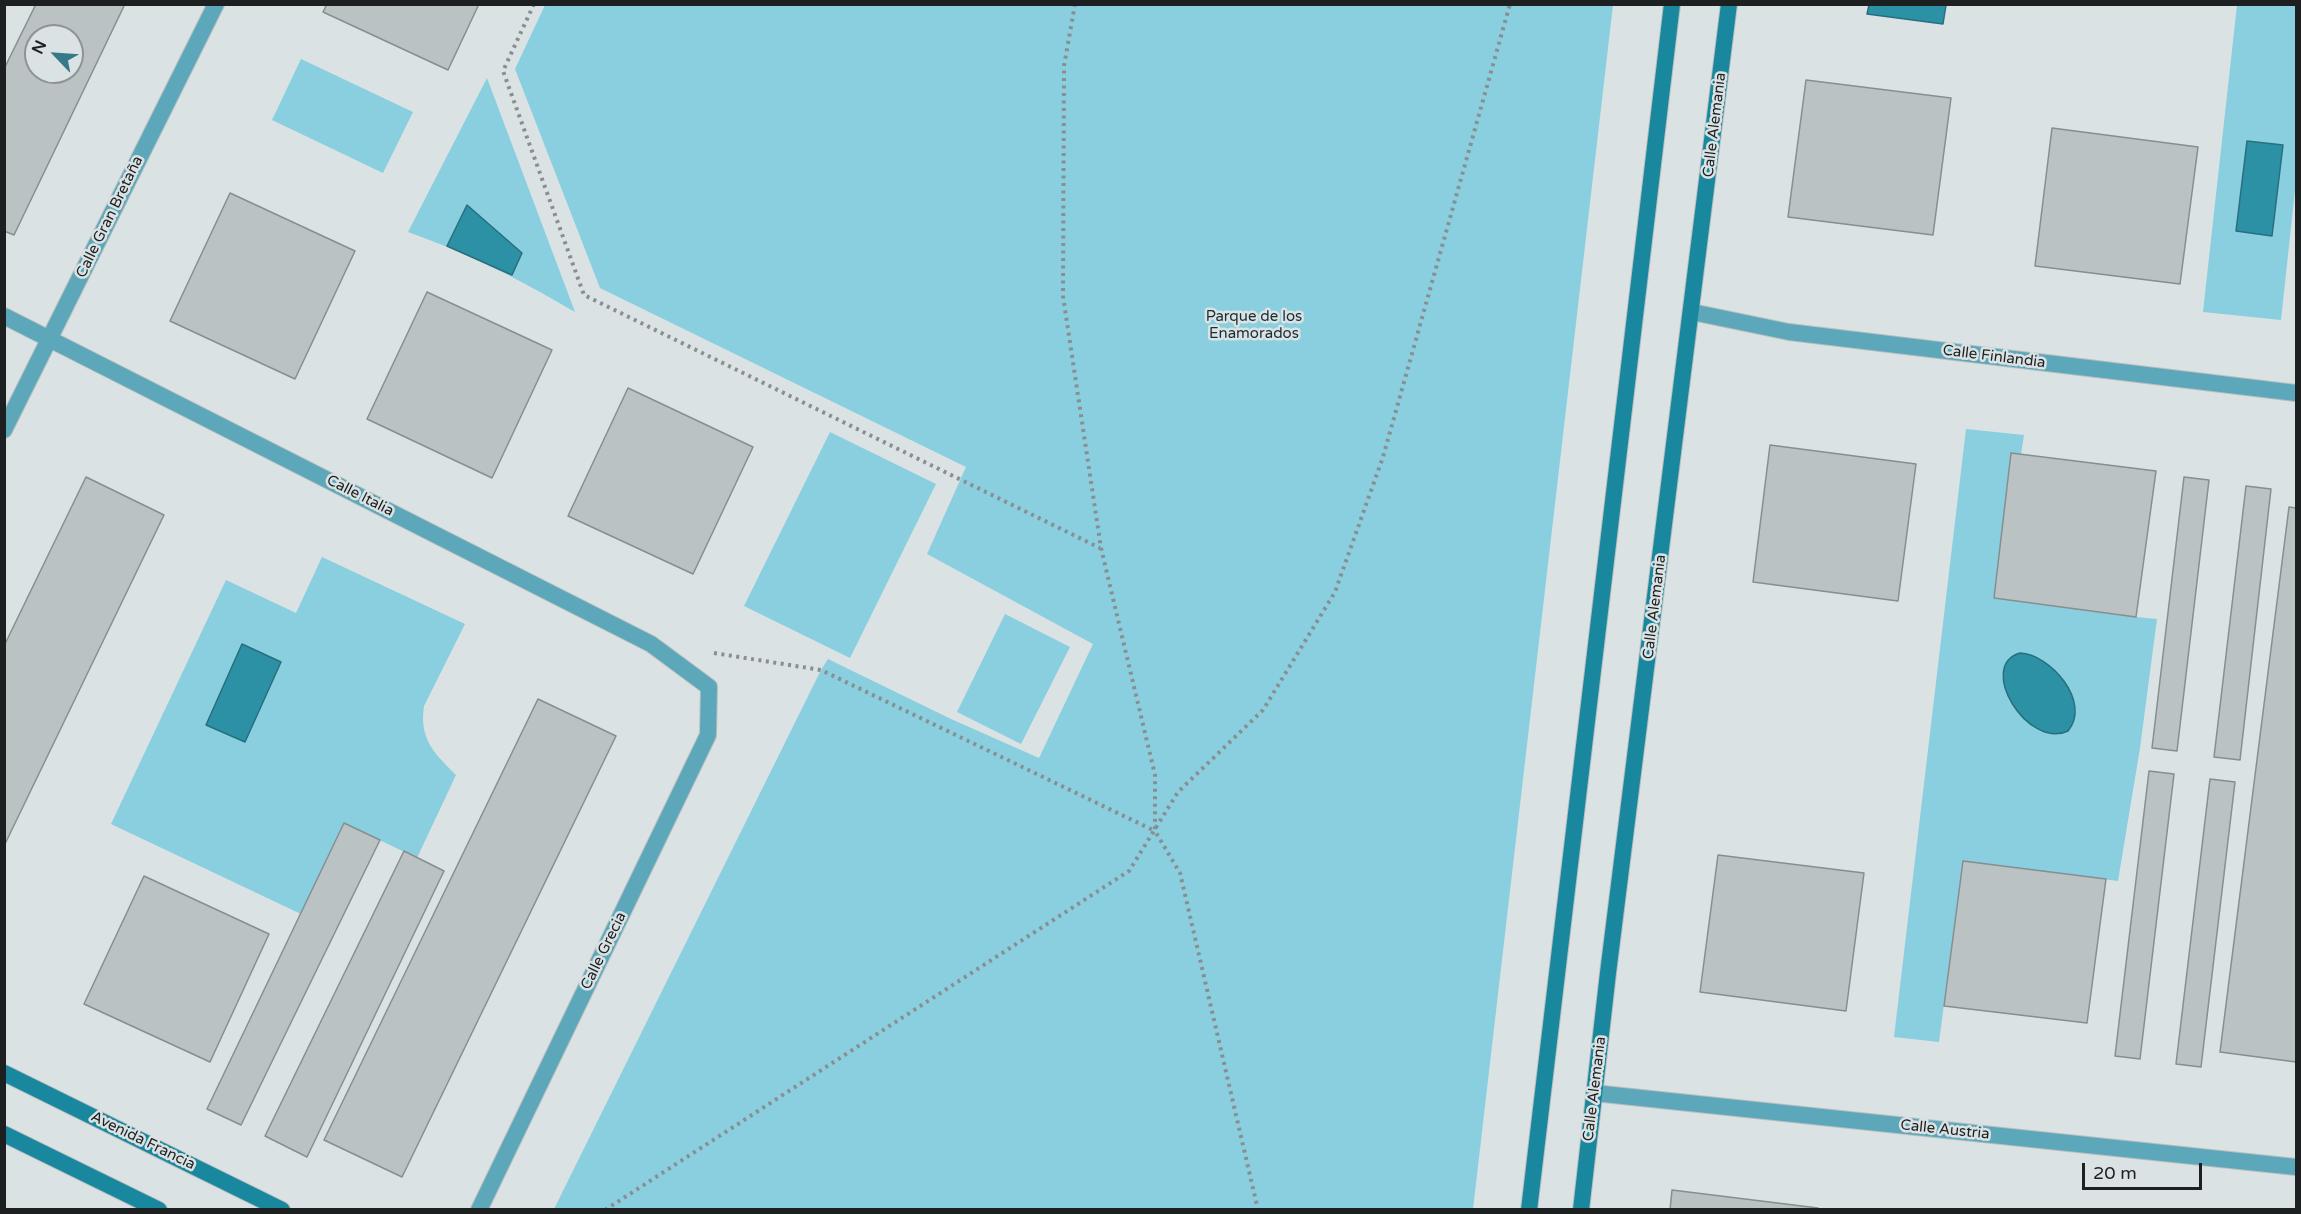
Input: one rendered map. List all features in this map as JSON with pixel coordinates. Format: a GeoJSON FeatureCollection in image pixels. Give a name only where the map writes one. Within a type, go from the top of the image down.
{"type":"FeatureCollection","features":[{"type":"Feature","properties":{"kind":"main road"},"geometry":{"type":"LineString","coordinates":[[1529,1209],[1672,4]]}},
{"type":"Feature","properties":{"kind":"main road","name":"Calle Alemania"},"geometry":{"type":"LineString","coordinates":[[1581,1209],[1729,4]]}},
{"type":"Feature","properties":{"kind":"main road","name":"Avenida Francia"},"geometry":{"type":"LineString","coordinates":[[4,1073],[282,1209]]}},
{"type":"Feature","properties":{"kind":"main road"},"geometry":{"type":"LineString","coordinates":[[4,1134],[159,1209]]}},
{"type":"Feature","properties":{"kind":"street","name":"Calle Gran Bretaña"},"geometry":{"type":"LineString","coordinates":[[4,430],[216,4]]}},
{"type":"Feature","properties":{"kind":"street","name":"Calle Finlandia"},"geometry":{"type":"LineString","coordinates":[[1692,312],[1789,332],[2296,393]]}},
{"type":"Feature","properties":{"kind":"street","name":"Calle Italia"},"geometry":{"type":"LineString","coordinates":[[4,316],[651,644],[709,687]]}},
{"type":"Feature","properties":{"kind":"street","name":"Calle Grecia"},"geometry":{"type":"LineString","coordinates":[[479,1209],[708,735],[709,687]]}},
{"type":"Feature","properties":{"kind":"street","name":"Calle Austria"},"geometry":{"type":"LineString","coordinates":[[1594,1093],[2296,1167]]}},
{"type":"Feature","properties":{"kind":"path"},"geometry":{"type":"LineString","coordinates":[[534,4],[503,70],[584,296],[1101,548]]}},
{"type":"Feature","properties":{"kind":"path"},"geometry":{"type":"LineString","coordinates":[[1075,4],[1064,66],[1063,296],[1101,548],[1155,776],[1155,831],[1180,873],[1258,1209]]}},
{"type":"Feature","properties":{"kind":"path"},"geometry":{"type":"LineString","coordinates":[[605,1209],[1129,871],[1178,792],[1263,710],[1335,592],[1383,457],[1510,4]]}},
{"type":"Feature","properties":{"kind":"path"},"geometry":{"type":"LineString","coordinates":[[708,652],[821,670],[1155,831]]}},
{"type":"Feature","properties":{"kind":"green space","name":"Parque de los Enamorados"},"geometry":{"type":"Polygon","coordinates":[[[545,5],[1613,5],[1473,1209],[554,1209],[828,659],[951,719],[1039,758],[1093,644],[927,554],[966,467],[600,288],[515,69],[545,5]]]}},
{"type":"Feature","properties":{"kind":"green space"},"geometry":{"type":"Polygon","coordinates":[[[2237,5],[2296,5],[2296,181],[2281,320],[2203,312],[2237,5]]]}},
{"type":"Feature","properties":{"kind":"green space"},"geometry":{"type":"Polygon","coordinates":[[[301,59],[413,112],[383,173],[272,120],[301,59]]]}},
{"type":"Feature","properties":{"kind":"green space"},"geometry":{"type":"Polygon","coordinates":[[[487,78],[575,312],[494,268],[408,232],[487,78]]]}},
{"type":"Feature","properties":{"kind":"green space"},"geometry":{"type":"Polygon","coordinates":[[[1966,429],[2024,435],[2021,454],[2136,617],[2157,619],[2140,748],[2118,881],[1963,861],[1939,1042],[1894,1037],[1966,429]]]}},
{"type":"Feature","properties":{"kind":"green space"},"geometry":{"type":"Polygon","coordinates":[[[830,432],[936,484],[850,658],[744,606],[830,432]]]}},
{"type":"Feature","properties":{"kind":"green space"},"geometry":{"type":"Polygon","coordinates":[[[322,557],[465,624],[424,706],[426,737],[441,760],[456,775],[417,858],[344,823],[301,914],[111,824],[226,580],[296,613],[322,557]]]}},
{"type":"Feature","properties":{"kind":"green space"},"geometry":{"type":"Polygon","coordinates":[[[1005,614],[1070,647],[1021,744],[957,712],[1005,614]]]}},
{"type":"Feature","properties":{"kind":"shaded area"},"geometry":{"type":"Polygon","coordinates":[[[1869,4],[1946,5],[1943,24],[1867,14],[1869,4]]]}},
{"type":"Feature","properties":{"kind":"shaded area"},"geometry":{"type":"Polygon","coordinates":[[[2247,141],[2283,145],[2272,236],[2236,231],[2247,141]]]}},
{"type":"Feature","properties":{"kind":"shaded area"},"geometry":{"type":"Polygon","coordinates":[[[467,205],[522,253],[512,275],[447,246],[467,205]]]}},
{"type":"Feature","properties":{"kind":"shaded area"},"geometry":{"type":"Polygon","coordinates":[[[242,644],[281,662],[245,742],[206,725],[242,644]]]}},
{"type":"Feature","properties":{"kind":"shaded area"},"geometry":{"type":"Polygon","coordinates":[[[2020,653],[2032,655],[2044,662],[2055,670],[2064,682],[2075,707],[2074,719],[2068,731],[2053,734],[2037,729],[2012,704],[2005,688],[2003,673],[2008,661],[2020,653]]]}},
{"type":"Feature","properties":{"kind":"building"},"geometry":{"type":"Polygon","coordinates":[[[36,4],[125,4],[14,235],[4,231],[4,69],[24,28],[24,84],[84,84],[84,24],[26,24],[36,4]]]}},
{"type":"Feature","properties":{"kind":"building"},"geometry":{"type":"Polygon","coordinates":[[[327,4],[479,4],[448,70],[323,12],[327,4]]]}},
{"type":"Feature","properties":{"kind":"building"},"geometry":{"type":"Polygon","coordinates":[[[1806,80],[1951,98],[1933,235],[1788,217],[1806,80]]]}},
{"type":"Feature","properties":{"kind":"building"},"geometry":{"type":"Polygon","coordinates":[[[2052,128],[2198,147],[2180,284],[2035,266],[2052,128]]]}},
{"type":"Feature","properties":{"kind":"building"},"geometry":{"type":"Polygon","coordinates":[[[230,193],[355,251],[295,379],[170,321],[230,193]]]}},
{"type":"Feature","properties":{"kind":"building"},"geometry":{"type":"Polygon","coordinates":[[[427,292],[552,350],[492,478],[367,419],[427,292]]]}},
{"type":"Feature","properties":{"kind":"building"},"geometry":{"type":"Polygon","coordinates":[[[628,388],[753,447],[693,574],[568,516],[628,388]]]}},
{"type":"Feature","properties":{"kind":"building"},"geometry":{"type":"Polygon","coordinates":[[[1770,445],[1916,464],[1898,601],[1753,582],[1770,445]]]}},
{"type":"Feature","properties":{"kind":"building"},"geometry":{"type":"Polygon","coordinates":[[[2011,453],[2156,471],[2136,617],[1994,598],[2011,453]]]}},
{"type":"Feature","properties":{"kind":"building"},"geometry":{"type":"Polygon","coordinates":[[[86,477],[164,515],[4,846],[4,646],[86,477]]]}},
{"type":"Feature","properties":{"kind":"building"},"geometry":{"type":"Polygon","coordinates":[[[2184,477],[2209,480],[2177,751],[2152,748],[2184,477]]]}},
{"type":"Feature","properties":{"kind":"building"},"geometry":{"type":"Polygon","coordinates":[[[2246,486],[2271,489],[2240,760],[2214,757],[2246,486]]]}},
{"type":"Feature","properties":{"kind":"building"},"geometry":{"type":"Polygon","coordinates":[[[2289,507],[2296,508],[2296,1062],[2220,1052],[2289,507]]]}},
{"type":"Feature","properties":{"kind":"building"},"geometry":{"type":"Polygon","coordinates":[[[538,699],[616,736],[402,1177],[324,1140],[538,699]]]}},
{"type":"Feature","properties":{"kind":"building"},"geometry":{"type":"Polygon","coordinates":[[[2149,771],[2174,774],[2140,1059],[2115,1056],[2149,771]]]}},
{"type":"Feature","properties":{"kind":"building"},"geometry":{"type":"Polygon","coordinates":[[[2210,779],[2235,782],[2201,1067],[2176,1064],[2210,779]]]}},
{"type":"Feature","properties":{"kind":"building"},"geometry":{"type":"Polygon","coordinates":[[[344,823],[380,840],[241,1125],[207,1109],[344,823]]]}},
{"type":"Feature","properties":{"kind":"building"},"geometry":{"type":"Polygon","coordinates":[[[404,851],[444,871],[307,1157],[265,1136],[404,851]]]}},
{"type":"Feature","properties":{"kind":"building"},"geometry":{"type":"Polygon","coordinates":[[[1718,855],[1864,873],[1846,1011],[1700,992],[1718,855]]]}},
{"type":"Feature","properties":{"kind":"building"},"geometry":{"type":"Polygon","coordinates":[[[1963,861],[2106,879],[2087,1023],[1944,1006],[1963,861]]]}},
{"type":"Feature","properties":{"kind":"building"},"geometry":{"type":"Polygon","coordinates":[[[144,876],[269,934],[210,1062],[84,1004],[144,876]]]}},
{"type":"Feature","properties":{"kind":"building"},"geometry":{"type":"Polygon","coordinates":[[[1672,1190],[1818,1208],[1817,1210],[1670,1210],[1672,1190]]]}}]}
